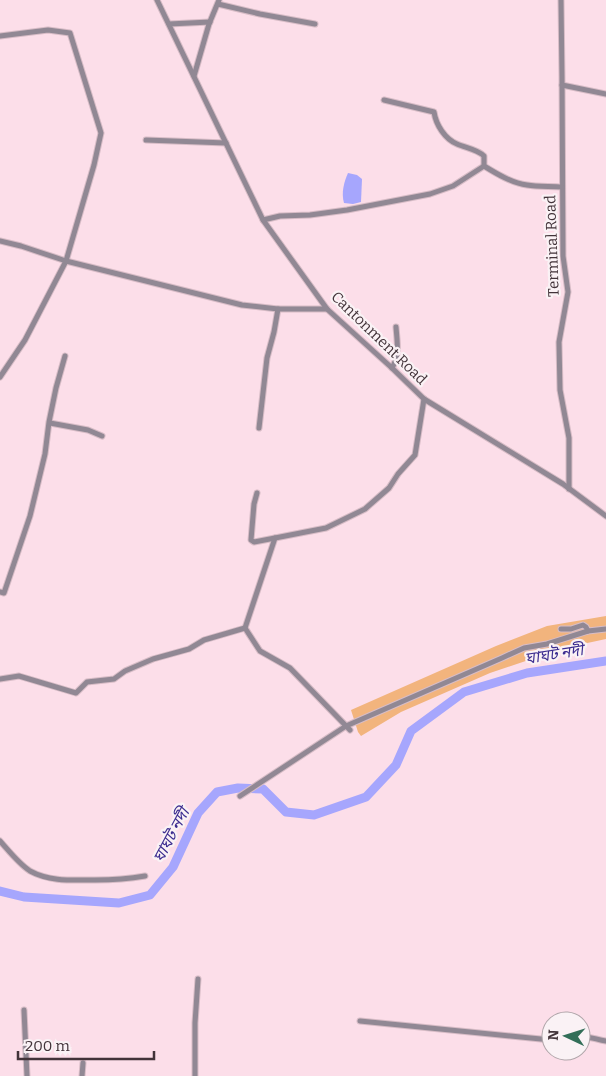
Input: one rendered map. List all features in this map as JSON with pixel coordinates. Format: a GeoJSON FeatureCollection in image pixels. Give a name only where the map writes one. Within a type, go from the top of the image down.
{"type":"FeatureCollection","features":[{"type":"Feature","properties":{"kind":"street","name":"Cantonment Road"},"geometry":{"type":"LineString","coordinates":[[157,0],[263,220],[327,309],[424,399],[569,489],[606,516]]}},
{"type":"Feature","properties":{"kind":"street","name":"Terminal Road"},"geometry":{"type":"LineString","coordinates":[[561,0],[562,256],[568,292],[559,342],[560,390],[568,438],[569,489]]}},
{"type":"Feature","properties":{"kind":"street"},"geometry":{"type":"LineString","coordinates":[[194,76],[218,2],[260,14],[315,24]]}},
{"type":"Feature","properties":{"kind":"street"},"geometry":{"type":"LineString","coordinates":[[169,24],[210,22]]}},
{"type":"Feature","properties":{"kind":"street"},"geometry":{"type":"LineString","coordinates":[[0,36],[48,30],[70,33],[101,133],[94,165],[66,261],[25,340],[0,377]]}},
{"type":"Feature","properties":{"kind":"street"},"geometry":{"type":"LineString","coordinates":[[562,85],[606,94]]}},
{"type":"Feature","properties":{"kind":"street"},"geometry":{"type":"LineString","coordinates":[[384,100],[434,112],[436,121],[445,135],[457,144],[484,156],[484,166]]}},
{"type":"Feature","properties":{"kind":"street"},"geometry":{"type":"LineString","coordinates":[[146,140],[226,143]]}},
{"type":"Feature","properties":{"kind":"street"},"geometry":{"type":"LineString","coordinates":[[484,166],[519,184],[562,187]]}},
{"type":"Feature","properties":{"kind":"street"},"geometry":{"type":"LineString","coordinates":[[263,220],[280,216],[310,215],[346,210],[430,194],[453,186],[484,166]]}},
{"type":"Feature","properties":{"kind":"street"},"geometry":{"type":"LineString","coordinates":[[0,241],[66,261],[242,305],[327,309]]}},
{"type":"Feature","properties":{"kind":"street"},"geometry":{"type":"LineString","coordinates":[[259,428],[267,358],[278,308]]}},
{"type":"Feature","properties":{"kind":"street"},"geometry":{"type":"LineString","coordinates":[[392,368],[396,362],[398,351],[396,327]]}},
{"type":"Feature","properties":{"kind":"street"},"geometry":{"type":"LineString","coordinates":[[0,592],[4,593],[30,516],[45,454],[56,388],[65,356]]}},
{"type":"Feature","properties":{"kind":"street"},"geometry":{"type":"LineString","coordinates":[[257,493],[254,504],[251,540],[254,542],[326,528],[365,509],[389,488],[398,474],[415,455],[424,399]]}},
{"type":"Feature","properties":{"kind":"street"},"geometry":{"type":"LineString","coordinates":[[50,423],[88,430],[102,436]]}},
{"type":"Feature","properties":{"kind":"street"},"geometry":{"type":"LineString","coordinates":[[245,628],[275,538]]}},
{"type":"Feature","properties":{"kind":"street"},"geometry":{"type":"LineString","coordinates":[[561,629],[571,629],[583,625],[588,632]]}},
{"type":"Feature","properties":{"kind":"street"},"geometry":{"type":"LineString","coordinates":[[0,679],[19,676],[76,693],[87,682],[114,679],[125,671],[153,659],[189,649],[204,640],[245,628]]}},
{"type":"Feature","properties":{"kind":"street"},"geometry":{"type":"LineString","coordinates":[[245,628],[260,651],[290,668],[348,728]]}},
{"type":"Feature","properties":{"kind":"street"},"geometry":{"type":"LineString","coordinates":[[240,796],[348,728],[524,648],[547,644],[606,628]]}},
{"type":"Feature","properties":{"kind":"street"},"geometry":{"type":"LineString","coordinates":[[0,841],[31,871],[50,878],[64,880],[119,880],[145,876]]}},
{"type":"Feature","properties":{"kind":"street"},"geometry":{"type":"LineString","coordinates":[[195,1076],[195,1023],[198,979]]}},
{"type":"Feature","properties":{"kind":"street"},"geometry":{"type":"LineString","coordinates":[[24,1010],[27,1076]]}},
{"type":"Feature","properties":{"kind":"street"},"geometry":{"type":"LineString","coordinates":[[360,1021],[541,1039]]}},
{"type":"Feature","properties":{"kind":"street"},"geometry":{"type":"LineString","coordinates":[[591,1037],[606,1041]]}},
{"type":"Feature","properties":{"kind":"street"},"geometry":{"type":"LineString","coordinates":[[82,1063],[82,1076]]}},
{"type":"Feature","properties":{"kind":"shaded area"},"geometry":{"type":"Polygon","coordinates":[[[606,616],[606,639],[564,648],[490,673],[401,712],[361,736],[358,732],[351,710],[496,646],[547,626],[606,616]]]}},
{"type":"Feature","properties":{"kind":"water"},"geometry":{"type":"Polygon","coordinates":[[[348,173],[357,175],[362,179],[361,202],[353,204],[344,203],[343,188],[348,173]]]}},
{"type":"Feature","properties":{"kind":"waterway","name":"ঘাঘট নদী"},"geometry":{"type":"LineString","coordinates":[[0,891],[24,897],[119,903],[150,895],[173,867],[198,813],[217,792],[238,788],[263,789],[286,812],[314,815],[366,797],[396,765],[411,731],[464,692],[527,673],[606,661]]}}]}
